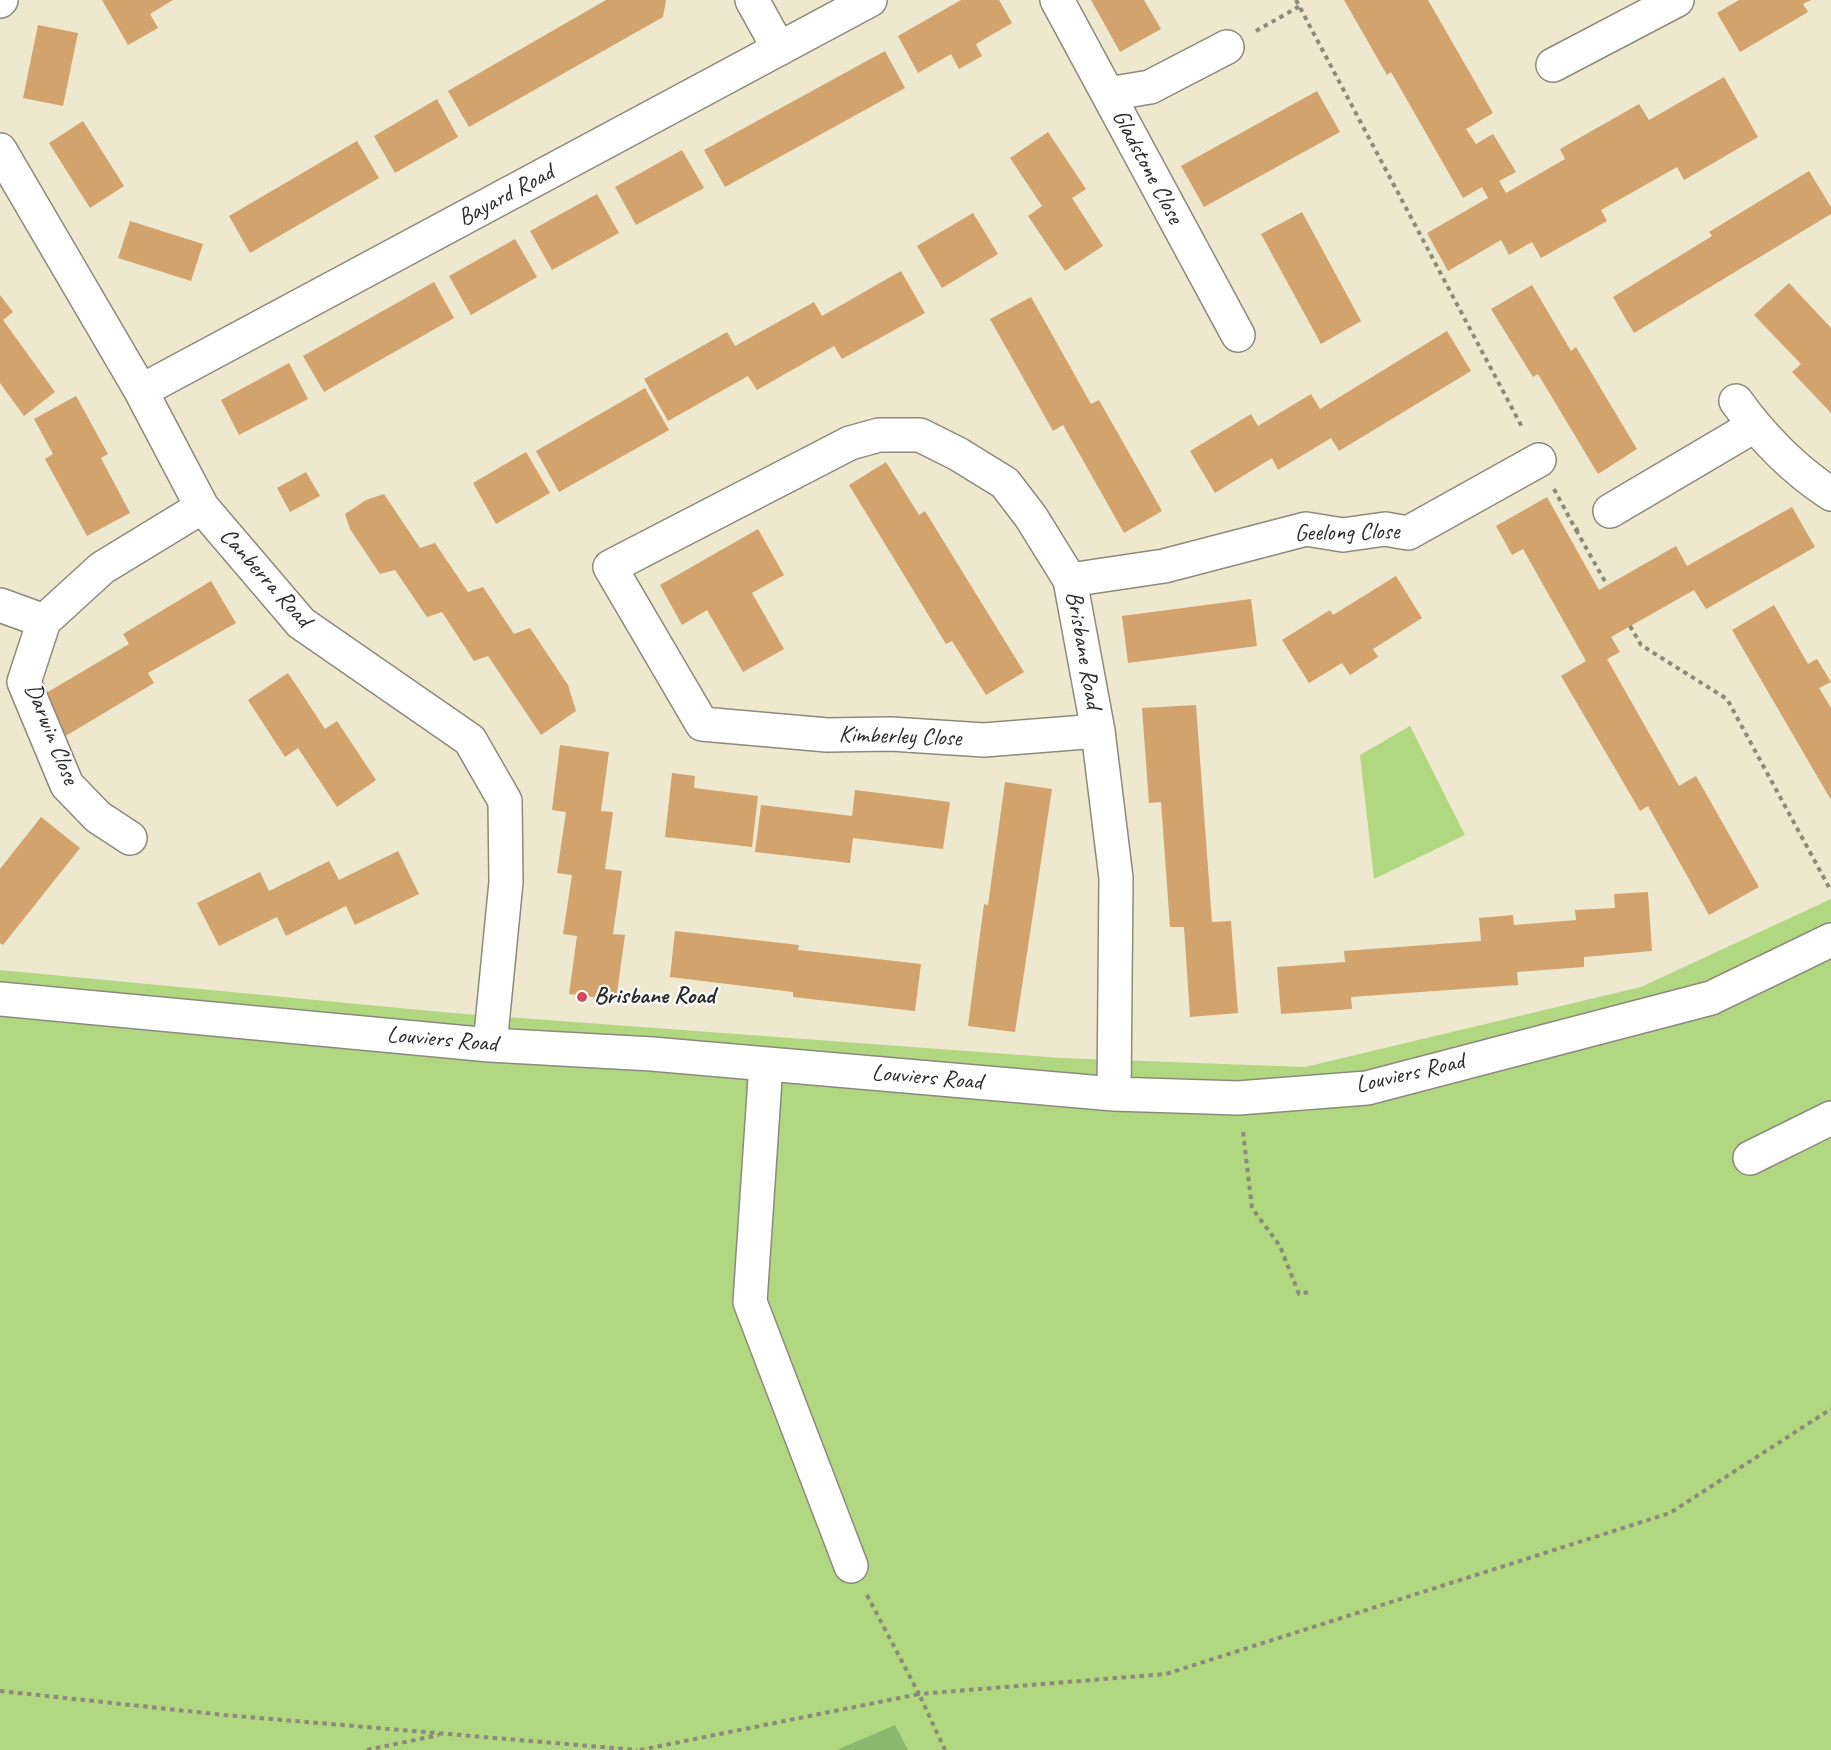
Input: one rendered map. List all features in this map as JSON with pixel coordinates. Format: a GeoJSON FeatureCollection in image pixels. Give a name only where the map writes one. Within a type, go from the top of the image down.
{"type":"FeatureCollection","features":[{"type":"Feature","properties":{"kind":"street"},"geometry":{"type":"LineString","coordinates":[[752,0],[779,49]]}},
{"type":"Feature","properties":{"kind":"street","name":"Bayard Road"},"geometry":{"type":"LineString","coordinates":[[141,391],[870,0]]}},
{"type":"Feature","properties":{"kind":"street","name":"Gladstone Close"},"geometry":{"type":"LineString","coordinates":[[1057,0],[1238,335]]}},
{"type":"Feature","properties":{"kind":"street"},"geometry":{"type":"LineString","coordinates":[[1553,64],[1677,0]]}},
{"type":"Feature","properties":{"kind":"street"},"geometry":{"type":"LineString","coordinates":[[1108,94],[1150,87],[1227,47]]}},
{"type":"Feature","properties":{"kind":"street","name":"Canberra Road"},"geometry":{"type":"LineString","coordinates":[[0,150],[141,391],[202,507],[301,623],[470,740],[505,801],[506,882],[490,1045]]}},
{"type":"Feature","properties":{"kind":"street"},"geometry":{"type":"LineString","coordinates":[[1610,511],[1745,413],[1805,477],[1831,494]]}},
{"type":"Feature","properties":{"kind":"street","name":"Brisbane Road"},"geometry":{"type":"LineString","coordinates":[[702,724],[610,567],[850,443],[879,435],[920,435],[958,454],[1005,483],[1030,517],[1070,580],[1098,731],[1116,878],[1114,1094]]}},
{"type":"Feature","properties":{"kind":"street","name":"Geelong Close"},"geometry":{"type":"LineString","coordinates":[[1070,580],[1164,566],[1306,529],[1343,535],[1385,529],[1407,533],[1539,460]]}},
{"type":"Feature","properties":{"kind":"street","name":"Darwin Close"},"geometry":{"type":"LineString","coordinates":[[130,838],[98,817],[67,785],[24,681],[44,621],[102,568],[202,507]]}},
{"type":"Feature","properties":{"kind":"street"},"geometry":{"type":"LineString","coordinates":[[0,605],[44,621]]}},
{"type":"Feature","properties":{"kind":"street","name":"Kimberley Close"},"geometry":{"type":"LineString","coordinates":[[702,724],[827,735],[891,734],[984,740],[1098,731]]}},
{"type":"Feature","properties":{"kind":"street","name":"Louviers Road"},"geometry":{"type":"LineString","coordinates":[[0,999],[490,1045],[766,1064],[1114,1094],[1238,1098],[1367,1088],[1700,1001],[1831,940]]}},
{"type":"Feature","properties":{"kind":"street"},"geometry":{"type":"LineString","coordinates":[[766,1064],[750,1302],[851,1566]]}},
{"type":"Feature","properties":{"kind":"street"},"geometry":{"type":"LineString","coordinates":[[1750,1158],[1831,1118]]}},
{"type":"Feature","properties":{"kind":"path"},"geometry":{"type":"LineString","coordinates":[[1296,0],[1607,585]]}},
{"type":"Feature","properties":{"kind":"path"},"geometry":{"type":"LineString","coordinates":[[1227,47],[1300,6]]}},
{"type":"Feature","properties":{"kind":"path"},"geometry":{"type":"LineString","coordinates":[[1576,530],[1610,511]]}},
{"type":"Feature","properties":{"kind":"path"},"geometry":{"type":"LineString","coordinates":[[1630,626],[1641,645],[1727,699],[1831,891]]}},
{"type":"Feature","properties":{"kind":"path"},"geometry":{"type":"LineString","coordinates":[[1238,1098],[1252,1208],[1280,1246],[1299,1294],[1309,1292]]}},
{"type":"Feature","properties":{"kind":"path"},"geometry":{"type":"LineString","coordinates":[[0,1691],[224,1715],[638,1750],[919,1694],[1166,1674],[1670,1513],[1831,1409]]}},
{"type":"Feature","properties":{"kind":"path"},"geometry":{"type":"LineString","coordinates":[[851,1566],[919,1694],[945,1750]]}},
{"type":"Feature","properties":{"kind":"path"},"geometry":{"type":"LineString","coordinates":[[367,1750],[444,1734]]}},
{"type":"Feature","properties":{"kind":"green space"},"geometry":{"type":"Polygon","coordinates":[[[1410,726],[1465,835],[1374,879],[1360,755],[1410,726]]]}},
{"type":"Feature","properties":{"kind":"green space"},"geometry":{"type":"Polygon","coordinates":[[[1831,899],[1831,1750],[0,1750],[0,970],[452,1013],[1061,1058],[1305,1067],[1641,987],[1831,899]]]}},
{"type":"Feature","properties":{"kind":"green space"},"geometry":{"type":"Polygon","coordinates":[[[895,1725],[908,1750],[837,1750],[895,1725]]]}},
{"type":"Feature","properties":{"kind":"building"},"geometry":{"type":"Polygon","coordinates":[[[102,0],[173,0],[150,14],[158,28],[128,45],[102,0]]]}},
{"type":"Feature","properties":{"kind":"building"},"geometry":{"type":"Polygon","coordinates":[[[606,0],[666,0],[663,17],[469,127],[448,91],[606,0]]]}},
{"type":"Feature","properties":{"kind":"building"},"geometry":{"type":"Polygon","coordinates":[[[961,0],[999,0],[1012,23],[976,44],[982,56],[959,69],[951,54],[918,73],[898,36],[961,0]]]}},
{"type":"Feature","properties":{"kind":"building"},"geometry":{"type":"Polygon","coordinates":[[[1091,0],[1144,0],[1161,29],[1120,52],[1091,0]]]}},
{"type":"Feature","properties":{"kind":"building"},"geometry":{"type":"Polygon","coordinates":[[[1344,0],[1428,0],[1493,113],[1466,129],[1476,144],[1493,134],[1516,172],[1499,181],[1506,193],[1565,159],[1560,149],[1639,104],[1649,120],[1724,77],[1758,137],[1684,180],[1677,167],[1601,210],[1607,221],[1541,258],[1532,242],[1509,255],[1501,240],[1448,271],[1427,233],[1488,198],[1482,187],[1463,198],[1391,72],[1387,75],[1344,0]]]}},
{"type":"Feature","properties":{"kind":"building"},"geometry":{"type":"Polygon","coordinates":[[[1739,0],[1811,0],[1803,4],[1808,12],[1740,52],[1717,13],[1739,0]]]}},
{"type":"Feature","properties":{"kind":"building"},"geometry":{"type":"Polygon","coordinates":[[[38,25],[78,33],[63,106],[23,98],[38,25]]]}},
{"type":"Feature","properties":{"kind":"building"},"geometry":{"type":"Polygon","coordinates":[[[885,51],[905,88],[725,187],[704,150],[885,51]]]}},
{"type":"Feature","properties":{"kind":"building"},"geometry":{"type":"Polygon","coordinates":[[[1317,91],[1340,132],[1204,207],[1181,166],[1317,91]]]}},
{"type":"Feature","properties":{"kind":"building"},"geometry":{"type":"Polygon","coordinates":[[[437,99],[458,137],[395,173],[374,136],[437,99]]]}},
{"type":"Feature","properties":{"kind":"building"},"geometry":{"type":"Polygon","coordinates":[[[83,121],[124,186],[90,208],[49,143],[83,121]]]}},
{"type":"Feature","properties":{"kind":"building"},"geometry":{"type":"Polygon","coordinates":[[[1048,132],[1086,189],[1072,198],[1103,246],[1065,271],[1028,216],[1042,206],[1010,158],[1048,132]]]}},
{"type":"Feature","properties":{"kind":"building"},"geometry":{"type":"Polygon","coordinates":[[[357,141],[379,178],[250,253],[229,216],[357,141]]]}},
{"type":"Feature","properties":{"kind":"building"},"geometry":{"type":"Polygon","coordinates":[[[682,150],[704,188],[636,225],[615,187],[682,150]]]}},
{"type":"Feature","properties":{"kind":"building"},"geometry":{"type":"Polygon","coordinates":[[[1809,171],[1831,207],[1831,214],[1634,333],[1613,297],[1712,236],[1709,232],[1809,171]]]}},
{"type":"Feature","properties":{"kind":"building"},"geometry":{"type":"Polygon","coordinates":[[[597,194],[619,233],[552,270],[530,231],[597,194]]]}},
{"type":"Feature","properties":{"kind":"building"},"geometry":{"type":"Polygon","coordinates":[[[1302,212],[1361,321],[1321,344],[1261,234],[1302,212]]]}},
{"type":"Feature","properties":{"kind":"building"},"geometry":{"type":"Polygon","coordinates":[[[973,213],[998,254],[942,288],[917,246],[973,213]]]}},
{"type":"Feature","properties":{"kind":"building"},"geometry":{"type":"Polygon","coordinates":[[[130,221],[203,244],[191,281],[118,258],[130,221]]]}},
{"type":"Feature","properties":{"kind":"building"},"geometry":{"type":"Polygon","coordinates":[[[515,239],[537,277],[471,315],[449,276],[515,239]]]}},
{"type":"Feature","properties":{"kind":"building"},"geometry":{"type":"Polygon","coordinates":[[[901,271],[925,313],[842,359],[834,346],[757,390],[748,376],[668,421],[644,379],[727,332],[735,346],[814,302],[822,316],[901,271]]]}},
{"type":"Feature","properties":{"kind":"building"},"geometry":{"type":"Polygon","coordinates":[[[434,282],[454,318],[324,392],[303,356],[434,282]]]}},
{"type":"Feature","properties":{"kind":"building"},"geometry":{"type":"Polygon","coordinates":[[[1789,283],[1831,328],[1831,413],[1792,372],[1801,364],[1754,315],[1789,283]]]}},
{"type":"Feature","properties":{"kind":"building"},"geometry":{"type":"Polygon","coordinates":[[[1532,285],[1571,351],[1576,347],[1637,449],[1598,474],[1538,374],[1533,377],[1491,309],[1532,285]]]}},
{"type":"Feature","properties":{"kind":"building"},"geometry":{"type":"Polygon","coordinates":[[[0,295],[13,312],[3,320],[55,392],[24,416],[0,383],[0,295]]]}},
{"type":"Feature","properties":{"kind":"building"},"geometry":{"type":"Polygon","coordinates":[[[1031,297],[1091,404],[1099,400],[1162,511],[1124,533],[1063,425],[1053,431],[990,319],[1031,297]]]}},
{"type":"Feature","properties":{"kind":"building"},"geometry":{"type":"Polygon","coordinates":[[[1447,331],[1471,371],[1339,451],[1331,438],[1278,470],[1272,458],[1215,493],[1190,451],[1251,414],[1258,426],[1311,394],[1320,409],[1447,331]]]}},
{"type":"Feature","properties":{"kind":"building"},"geometry":{"type":"Polygon","coordinates":[[[289,363],[308,399],[239,435],[221,400],[289,363]]]}},
{"type":"Feature","properties":{"kind":"building"},"geometry":{"type":"Polygon","coordinates":[[[645,388],[669,430],[559,492],[536,451],[645,388]]]}},
{"type":"Feature","properties":{"kind":"building"},"geometry":{"type":"Polygon","coordinates":[[[76,396],[108,454],[101,458],[130,513],[87,536],[45,459],[53,454],[34,419],[76,396]]]}},
{"type":"Feature","properties":{"kind":"building"},"geometry":{"type":"Polygon","coordinates":[[[526,452],[550,493],[496,524],[473,483],[526,452]]]}},
{"type":"Feature","properties":{"kind":"building"},"geometry":{"type":"Polygon","coordinates":[[[886,462],[919,515],[925,511],[1024,672],[986,695],[952,641],[946,644],[849,485],[886,462]]]}},
{"type":"Feature","properties":{"kind":"building"},"geometry":{"type":"Polygon","coordinates":[[[306,472],[320,496],[290,512],[277,488],[306,472]]]}},
{"type":"Feature","properties":{"kind":"building"},"geometry":{"type":"Polygon","coordinates":[[[384,494],[420,548],[435,543],[468,592],[483,587],[514,634],[530,628],[568,685],[576,711],[541,735],[488,656],[474,661],[442,612],[427,617],[395,570],[380,574],[350,529],[345,514],[366,500],[384,494]]]}},
{"type":"Feature","properties":{"kind":"building"},"geometry":{"type":"Polygon","coordinates":[[[1547,497],[1599,590],[1676,546],[1687,566],[1792,507],[1815,547],[1706,609],[1694,590],[1611,637],[1620,652],[1607,659],[1679,786],[1696,776],[1759,887],[1709,915],[1648,806],[1640,811],[1561,676],[1586,661],[1523,549],[1512,555],[1496,526],[1547,497]]]}},
{"type":"Feature","properties":{"kind":"building"},"geometry":{"type":"Polygon","coordinates":[[[758,529],[784,575],[752,593],[784,649],[743,672],[707,610],[682,625],[660,585],[758,529]]]}},
{"type":"Feature","properties":{"kind":"building"},"geometry":{"type":"Polygon","coordinates":[[[1396,576],[1422,618],[1373,649],[1378,657],[1350,675],[1342,663],[1309,683],[1282,640],[1330,610],[1333,615],[1396,576]]]}},
{"type":"Feature","properties":{"kind":"building"},"geometry":{"type":"Polygon","coordinates":[[[211,581],[236,623],[148,673],[154,683],[64,737],[41,696],[129,644],[123,634],[211,581]]]}},
{"type":"Feature","properties":{"kind":"building"},"geometry":{"type":"Polygon","coordinates":[[[1251,599],[1257,646],[1128,663],[1122,616],[1251,599]]]}},
{"type":"Feature","properties":{"kind":"building"},"geometry":{"type":"Polygon","coordinates":[[[1774,605],[1808,664],[1817,659],[1831,682],[1819,688],[1831,708],[1831,800],[1732,630],[1774,605]]]}},
{"type":"Feature","properties":{"kind":"building"},"geometry":{"type":"Polygon","coordinates":[[[288,673],[325,729],[337,721],[376,780],[337,807],[298,748],[285,757],[248,700],[288,673]]]}},
{"type":"Feature","properties":{"kind":"building"},"geometry":{"type":"Polygon","coordinates":[[[1196,705],[1212,922],[1231,921],[1238,1013],[1190,1017],[1184,927],[1170,927],[1161,802],[1149,803],[1142,708],[1196,705]]]}},
{"type":"Feature","properties":{"kind":"building"},"geometry":{"type":"Polygon","coordinates":[[[560,745],[609,752],[601,811],[613,812],[605,869],[622,871],[613,934],[625,935],[616,1000],[569,994],[577,936],[563,934],[572,875],[557,873],[566,812],[552,810],[560,745]]]}},
{"type":"Feature","properties":{"kind":"building"},"geometry":{"type":"Polygon","coordinates":[[[672,773],[695,776],[694,788],[758,796],[752,847],[665,837],[672,773]]]}},
{"type":"Feature","properties":{"kind":"building"},"geometry":{"type":"Polygon","coordinates":[[[1005,782],[1052,789],[1015,1032],[968,1026],[984,904],[988,905],[1005,782]]]}},
{"type":"Feature","properties":{"kind":"building"},"geometry":{"type":"Polygon","coordinates":[[[855,790],[950,802],[943,849],[853,838],[850,863],[755,852],[761,805],[852,816],[855,790]]]}},
{"type":"Feature","properties":{"kind":"building"},"geometry":{"type":"Polygon","coordinates":[[[41,817],[80,848],[3,945],[0,943],[0,869],[41,817]]]}},
{"type":"Feature","properties":{"kind":"building"},"geometry":{"type":"Polygon","coordinates":[[[398,851],[419,894],[355,925],[346,906],[286,936],[277,917],[219,946],[197,903],[260,872],[269,891],[329,861],[339,880],[398,851]]]}},
{"type":"Feature","properties":{"kind":"building"},"geometry":{"type":"Polygon","coordinates":[[[1648,892],[1652,951],[1584,957],[1584,967],[1517,972],[1518,985],[1351,997],[1352,1009],[1281,1014],[1277,967],[1345,962],[1344,951],[1481,941],[1479,918],[1513,915],[1514,925],[1576,920],[1575,910],[1615,908],[1614,894],[1648,892]]]}},
{"type":"Feature","properties":{"kind":"building"},"geometry":{"type":"Polygon","coordinates":[[[675,931],[799,945],[798,950],[921,964],[915,1011],[793,997],[793,992],[670,977],[675,931]]]}},
{"type":"Feature","properties":{"kind":"place","name":"Brisbane Road"},"geometry":{"type":"Point","coordinates":[582,997]}}]}
